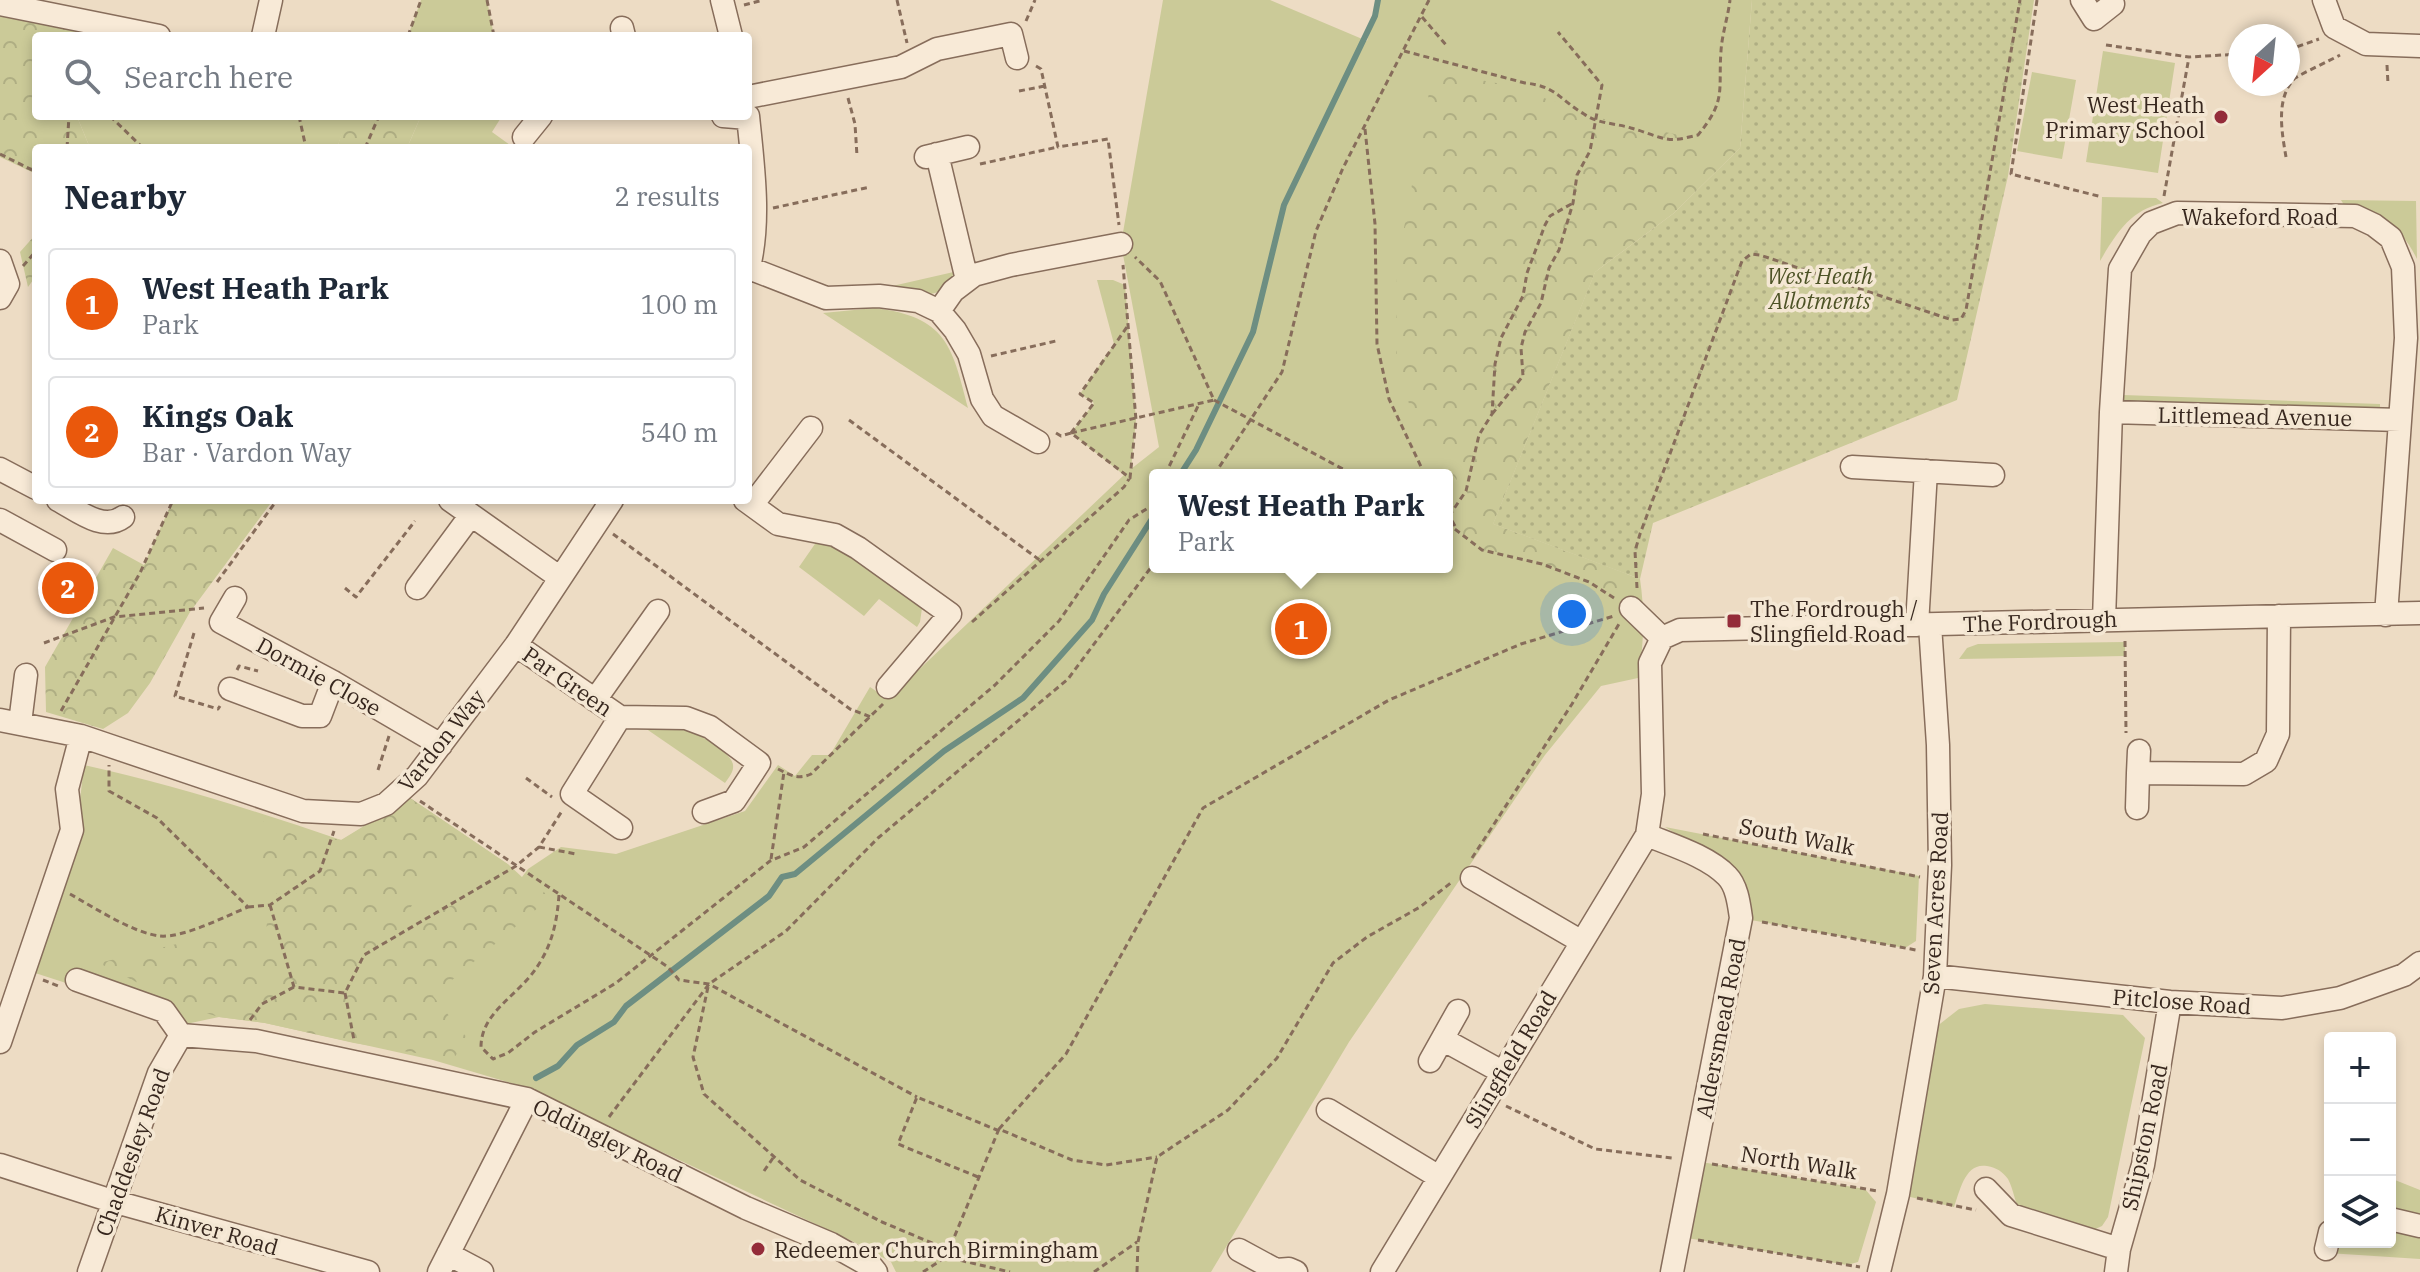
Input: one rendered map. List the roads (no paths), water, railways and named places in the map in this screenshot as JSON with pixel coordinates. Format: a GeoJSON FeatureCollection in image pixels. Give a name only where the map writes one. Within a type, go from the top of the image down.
{"type":"FeatureCollection","features":[{"type":"Feature","properties":{"kind":"street"},"geometry":{"type":"LineString","coordinates":[[264,32],[271,0]]}},
{"type":"Feature","properties":{"kind":"street"},"geometry":{"type":"LineString","coordinates":[[722,0],[730,32]]}},
{"type":"Feature","properties":{"kind":"street"},"geometry":{"type":"LineString","coordinates":[[2082,0],[2094,19],[2113,4]]}},
{"type":"Feature","properties":{"kind":"street"},"geometry":{"type":"LineString","coordinates":[[2324,0],[2334,27],[2366,44],[2420,46]]}},
{"type":"Feature","properties":{"kind":"street"},"geometry":{"type":"LineString","coordinates":[[0,4],[45,6],[144,32]]}},
{"type":"Feature","properties":{"kind":"street"},"geometry":{"type":"LineString","coordinates":[[752,109],[843,79],[901,67],[937,49],[1011,34],[1017,58]]}},
{"type":"Feature","properties":{"kind":"street"},"geometry":{"type":"LineString","coordinates":[[524,137],[538,120]]}},
{"type":"Feature","properties":{"kind":"street"},"geometry":{"type":"LineString","coordinates":[[749,120],[751,144]]}},
{"type":"Feature","properties":{"kind":"street"},"geometry":{"type":"LineString","coordinates":[[752,151],[752,235]]}},
{"type":"Feature","properties":{"kind":"street"},"geometry":{"type":"LineString","coordinates":[[967,280],[930,156],[971,156]]}},
{"type":"Feature","properties":{"kind":"street","name":"Wakeford Road"},"geometry":{"type":"LineString","coordinates":[[2114,619],[2111,412],[2120,269],[2140,234],[2151,223],[2177,213],[2355,216],[2391,238],[2403,267],[2413,339],[2400,420],[2386,615]]}},
{"type":"Feature","properties":{"kind":"street"},"geometry":{"type":"LineString","coordinates":[[939,311],[953,291],[974,275],[1121,244]]}},
{"type":"Feature","properties":{"kind":"street"},"geometry":{"type":"LineString","coordinates":[[0,261],[8,284],[0,298]]}},
{"type":"Feature","properties":{"kind":"street"},"geometry":{"type":"LineString","coordinates":[[752,271],[826,298],[879,296],[918,301],[939,311],[955,330],[971,361],[982,399],[993,416],[1038,442]]}},
{"type":"Feature","properties":{"kind":"street","name":"Littlemead Avenue"},"geometry":{"type":"LineString","coordinates":[[2111,412],[2400,420]]}},
{"type":"Feature","properties":{"kind":"street"},"geometry":{"type":"LineString","coordinates":[[752,498],[811,428]]}},
{"type":"Feature","properties":{"kind":"street"},"geometry":{"type":"LineString","coordinates":[[1852,467],[1993,475]]}},
{"type":"Feature","properties":{"kind":"street"},"geometry":{"type":"LineString","coordinates":[[0,469],[32,486]]}},
{"type":"Feature","properties":{"kind":"street","name":"Seven Acres Road"},"geometry":{"type":"LineString","coordinates":[[1879,1271],[1898,1194],[1935,965],[1939,880],[1938,745],[1923,625],[1926,471]]}},
{"type":"Feature","properties":{"kind":"street"},"geometry":{"type":"LineString","coordinates":[[65,504],[97,521],[113,523],[123,517]]}},
{"type":"Feature","properties":{"kind":"street"},"geometry":{"type":"LineString","coordinates":[[456,504],[559,577]]}},
{"type":"Feature","properties":{"kind":"street","name":"Vardon Way"},"geometry":{"type":"LineString","coordinates":[[10,721],[81,736],[303,811],[361,814],[386,804],[417,776],[516,645],[609,504]]}},
{"type":"Feature","properties":{"kind":"street"},"geometry":{"type":"LineString","coordinates":[[749,504],[778,524],[835,535],[950,614],[888,687]]}},
{"type":"Feature","properties":{"kind":"street"},"geometry":{"type":"LineString","coordinates":[[417,588],[471,515]]}},
{"type":"Feature","properties":{"kind":"street"},"geometry":{"type":"LineString","coordinates":[[0,520],[55,550]]}},
{"type":"Feature","properties":{"kind":"street","name":"Dormie Close"},"geometry":{"type":"LineString","coordinates":[[235,598],[221,622],[441,745]]}},
{"type":"Feature","properties":{"kind":"street"},"geometry":{"type":"LineString","coordinates":[[595,700],[658,611]]}},
{"type":"Feature","properties":{"kind":"street","name":"The Fordrough"},"geometry":{"type":"LineString","coordinates":[[1662,638],[1680,630],[2420,613]]}},
{"type":"Feature","properties":{"kind":"street"},"geometry":{"type":"LineString","coordinates":[[1637,614],[1662,638]]}},
{"type":"Feature","properties":{"kind":"street"},"geometry":{"type":"LineString","coordinates":[[2137,808],[2138,762],[2244,774],[2266,761],[2278,734],[2279,616]]}},
{"type":"Feature","properties":{"kind":"street","name":"Slingfield Road"},"geometry":{"type":"LineString","coordinates":[[1382,1272],[1647,835],[1653,794],[1650,663],[1662,638]]}},
{"type":"Feature","properties":{"kind":"street","name":"Par Green"},"geometry":{"type":"LineString","coordinates":[[516,645],[620,717],[686,718],[710,727],[759,763],[734,801],[704,812]]}},
{"type":"Feature","properties":{"kind":"street"},"geometry":{"type":"LineString","coordinates":[[10,721],[26,675]]}},
{"type":"Feature","properties":{"kind":"street"},"geometry":{"type":"LineString","coordinates":[[230,689],[302,716],[320,716],[333,682]]}},
{"type":"Feature","properties":{"kind":"street","name":"Par Green"},"geometry":{"type":"LineString","coordinates":[[620,717],[568,800],[621,828]]}},
{"type":"Feature","properties":{"kind":"street"},"geometry":{"type":"LineString","coordinates":[[0,1042],[72,830],[67,789],[81,736]]}},
{"type":"Feature","properties":{"kind":"street","name":"Aldersmead Road"},"geometry":{"type":"LineString","coordinates":[[1647,835],[1691,852],[1727,876],[1737,895],[1741,918],[1672,1272]]}},
{"type":"Feature","properties":{"kind":"street"},"geometry":{"type":"LineString","coordinates":[[1464,874],[1582,942]]}},
{"type":"Feature","properties":{"kind":"street","name":"Pitclose Road"},"geometry":{"type":"LineString","coordinates":[[1935,965],[2170,1002],[2282,1008],[2340,998],[2404,975],[2420,963]]}},
{"type":"Feature","properties":{"kind":"street"},"geometry":{"type":"LineString","coordinates":[[77,980],[164,1011],[181,1035]]}},
{"type":"Feature","properties":{"kind":"street","name":"Shipston Road"},"geometry":{"type":"LineString","coordinates":[[2117,1261],[2143,1165],[2170,1002]]}},
{"type":"Feature","properties":{"kind":"street"},"geometry":{"type":"LineString","coordinates":[[1430,1061],[1458,1011]]}},
{"type":"Feature","properties":{"kind":"street","name":"Oddingley Road"},"geometry":{"type":"LineString","coordinates":[[181,1035],[256,1041],[527,1099],[746,1208],[831,1244],[876,1272]]}},
{"type":"Feature","properties":{"kind":"street","name":"Chaddesley Road"},"geometry":{"type":"LineString","coordinates":[[89,1272],[159,1073],[181,1035]]}},
{"type":"Feature","properties":{"kind":"street"},"geometry":{"type":"LineString","coordinates":[[1444,1040],[1502,1072]]}},
{"type":"Feature","properties":{"kind":"street"},"geometry":{"type":"LineString","coordinates":[[482,1272],[443,1263],[527,1099]]}},
{"type":"Feature","properties":{"kind":"street"},"geometry":{"type":"LineString","coordinates":[[1328,1110],[1439,1177]]}},
{"type":"Feature","properties":{"kind":"street","name":"Kinver Road"},"geometry":{"type":"LineString","coordinates":[[0,1165],[112,1201],[368,1272]]}},
{"type":"Feature","properties":{"kind":"street"},"geometry":{"type":"LineString","coordinates":[[1986,1189],[2011,1215],[2117,1261]]}},
{"type":"Feature","properties":{"kind":"street"},"geometry":{"type":"LineString","coordinates":[[2396,1220],[2420,1226]]}},
{"type":"Feature","properties":{"kind":"street"},"geometry":{"type":"LineString","coordinates":[[1239,1250],[1276,1270],[1296,1272]]}},
{"type":"Feature","properties":{"kind":"waterway"},"geometry":{"type":"LineString","coordinates":[[1184,469],[1253,332],[1284,205],[1375,16],[1378,0]]}},
{"type":"Feature","properties":{"kind":"waterway"},"geometry":{"type":"LineString","coordinates":[[536,1078],[558,1066],[577,1045],[614,1022],[626,1006],[769,896],[782,877],[795,874],[944,751],[1023,698],[1092,620],[1104,594],[1149,523]]}},
{"type":"Feature","properties":{"kind":"place","name":"West Heath Primary School"},"geometry":{"type":"Point","coordinates":[2221,117]}},
{"type":"Feature","properties":{"kind":"place","name":"Kings Oak"},"geometry":{"type":"Point","coordinates":[68,588]}},
{"type":"Feature","properties":{"kind":"place","name":"The Fordrough / Slingfield Road"},"geometry":{"type":"Point","coordinates":[1734,621]}},
{"type":"Feature","properties":{"kind":"place","name":"West Heath Park"},"geometry":{"type":"Point","coordinates":[1301,629]}},
{"type":"Feature","properties":{"kind":"place","name":"Redeemer Church Birmingham"},"geometry":{"type":"Point","coordinates":[758,1249]}},
{"type":"Feature","properties":{"kind":"park label","name":"West Heath Allotments"},"geometry":{"type":"Point","coordinates":[1820,288]}}]}
